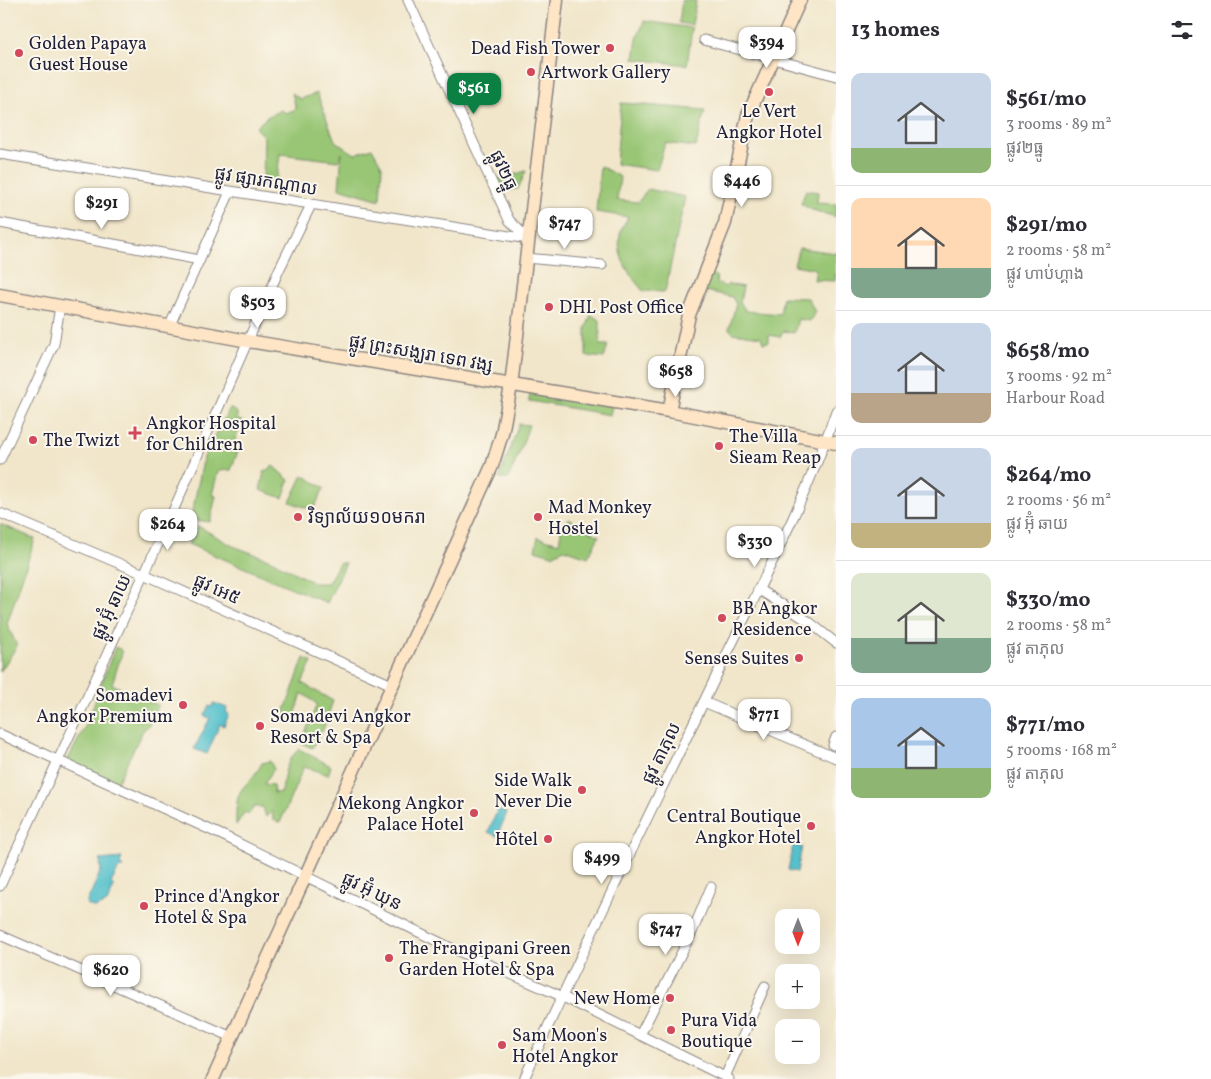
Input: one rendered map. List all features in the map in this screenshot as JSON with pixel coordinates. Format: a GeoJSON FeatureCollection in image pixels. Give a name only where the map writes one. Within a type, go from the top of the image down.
{"type":"FeatureCollection","features":[{"type":"Feature","properties":{"kind":"street","name":"ផ្លូវ២ធ្នូ"},"geometry":{"type":"LineString","coordinates":[[408,0],[509,220],[528,239]]}},
{"type":"Feature","properties":{"kind":"street"},"geometry":{"type":"LineString","coordinates":[[214,1079],[492,466],[502,434],[511,386],[557,0]]}},
{"type":"Feature","properties":{"kind":"street"},"geometry":{"type":"LineString","coordinates":[[669,411],[689,314],[725,223],[748,115],[772,58],[800,0]]}},
{"type":"Feature","properties":{"kind":"street"},"geometry":{"type":"LineString","coordinates":[[704,40],[836,76]]}},
{"type":"Feature","properties":{"kind":"street","name":"ផ្លូវ ផ្សារកណ្តាល"},"geometry":{"type":"LineString","coordinates":[[0,154],[493,235],[528,239]]}},
{"type":"Feature","properties":{"kind":"street"},"geometry":{"type":"LineString","coordinates":[[170,325],[230,192]]}},
{"type":"Feature","properties":{"kind":"street","name":"ផ្លូវ អ៊ុំ ឆាយ"},"geometry":{"type":"LineString","coordinates":[[0,886],[144,574],[279,270],[311,205]]}},
{"type":"Feature","properties":{"kind":"street"},"geometry":{"type":"LineString","coordinates":[[493,235],[504,229],[509,220]]}},
{"type":"Feature","properties":{"kind":"street"},"geometry":{"type":"LineString","coordinates":[[0,223],[200,260]]}},
{"type":"Feature","properties":{"kind":"street"},"geometry":{"type":"LineString","coordinates":[[526,258],[602,265]]}},
{"type":"Feature","properties":{"kind":"street","name":"ផ្លូវ ព្រះសង្ឃរា ទេព វង្ស"},"geometry":{"type":"LineString","coordinates":[[0,295],[170,325],[248,341],[669,411],[831,442]]}},
{"type":"Feature","properties":{"kind":"street"},"geometry":{"type":"LineString","coordinates":[[0,460],[54,344],[60,306]]}},
{"type":"Feature","properties":{"kind":"street","name":"ផ្លូវ តាភុល"},"geometry":{"type":"LineString","coordinates":[[524,1079],[561,996],[831,442],[836,411]]}},
{"type":"Feature","properties":{"kind":"street","name":"ផ្លូវ អេ៥"},"geometry":{"type":"LineString","coordinates":[[0,513],[144,574],[392,685]]}},
{"type":"Feature","properties":{"kind":"street"},"geometry":{"type":"LineString","coordinates":[[758,589],[808,621],[836,643]]}},
{"type":"Feature","properties":{"kind":"street"},"geometry":{"type":"LineString","coordinates":[[704,702],[836,758]]}},
{"type":"Feature","properties":{"kind":"street","name":"ផ្លូវ អ៊ុំ ឃុន"},"geometry":{"type":"LineString","coordinates":[[0,734],[226,837],[451,948],[561,996],[727,1078]]}},
{"type":"Feature","properties":{"kind":"street"},"geometry":{"type":"LineString","coordinates":[[640,1035],[693,930],[712,887]]}},
{"type":"Feature","properties":{"kind":"street"},"geometry":{"type":"LineString","coordinates":[[0,934],[232,1037]]}},
{"type":"Feature","properties":{"kind":"street"},"geometry":{"type":"LineString","coordinates":[[727,1078],[764,986]]}},
{"type":"Feature","properties":{"kind":"green space"},"geometry":{"type":"Polygon","coordinates":[[[682,0],[696,1],[692,25],[679,23],[682,0]]]}},
{"type":"Feature","properties":{"kind":"green space"},"geometry":{"type":"Polygon","coordinates":[[[644,21],[692,28],[687,65],[634,59],[637,39],[644,21]]]}},
{"type":"Feature","properties":{"kind":"green space"},"geometry":{"type":"Polygon","coordinates":[[[292,93],[300,99],[317,93],[335,141],[355,154],[372,148],[382,166],[380,200],[339,188],[342,153],[339,161],[280,154],[276,187],[263,186],[264,137],[255,128],[267,117],[281,110],[286,113],[296,109],[292,93]]]}},
{"type":"Feature","properties":{"kind":"green space"},"geometry":{"type":"Polygon","coordinates":[[[621,103],[705,110],[696,147],[665,143],[657,170],[616,164],[621,103]]]}},
{"type":"Feature","properties":{"kind":"green space"},"geometry":{"type":"Polygon","coordinates":[[[600,166],[620,177],[617,200],[638,202],[648,189],[685,197],[665,292],[643,291],[624,264],[619,240],[628,217],[596,212],[600,166]]]}},
{"type":"Feature","properties":{"kind":"green space"},"geometry":{"type":"Polygon","coordinates":[[[526,171],[518,189],[502,191],[495,183],[498,179],[526,171]]]}},
{"type":"Feature","properties":{"kind":"green space"},"geometry":{"type":"Polygon","coordinates":[[[806,190],[818,192],[817,203],[836,204],[836,217],[812,210],[801,204],[806,190]]]}},
{"type":"Feature","properties":{"kind":"green space"},"geometry":{"type":"Polygon","coordinates":[[[799,248],[836,253],[835,281],[814,280],[816,269],[794,265],[799,248]]]}},
{"type":"Feature","properties":{"kind":"green space"},"geometry":{"type":"Polygon","coordinates":[[[709,274],[716,276],[717,282],[725,287],[728,284],[743,287],[740,302],[746,311],[780,314],[783,297],[808,298],[815,312],[810,321],[798,319],[794,333],[783,331],[780,337],[769,335],[769,342],[763,343],[761,337],[733,333],[729,329],[736,304],[732,297],[706,291],[701,296],[709,274]]]}},
{"type":"Feature","properties":{"kind":"green space"},"geometry":{"type":"Polygon","coordinates":[[[591,315],[600,320],[600,345],[608,345],[604,358],[586,356],[586,328],[591,315]]]}},
{"type":"Feature","properties":{"kind":"green space"},"geometry":{"type":"Polygon","coordinates":[[[530,392],[612,406],[610,415],[529,401],[530,392]]]}},
{"type":"Feature","properties":{"kind":"green space"},"geometry":{"type":"Polygon","coordinates":[[[230,408],[237,413],[237,419],[243,422],[235,438],[238,451],[231,470],[218,471],[212,495],[216,496],[210,522],[195,520],[192,512],[204,457],[230,408]]]}},
{"type":"Feature","properties":{"kind":"green space"},"geometry":{"type":"Polygon","coordinates":[[[519,424],[529,425],[519,454],[508,479],[499,479],[519,424]]]}},
{"type":"Feature","properties":{"kind":"green space"},"geometry":{"type":"Polygon","coordinates":[[[273,466],[289,480],[283,498],[260,490],[264,472],[273,466]]]}},
{"type":"Feature","properties":{"kind":"green space"},"geometry":{"type":"Polygon","coordinates":[[[303,475],[324,488],[313,510],[290,502],[303,475]]]}},
{"type":"Feature","properties":{"kind":"green space"},"geometry":{"type":"Polygon","coordinates":[[[570,519],[599,536],[588,557],[564,549],[552,555],[535,550],[538,537],[559,543],[562,524],[570,519]]]}},
{"type":"Feature","properties":{"kind":"green space"},"geometry":{"type":"Polygon","coordinates":[[[0,524],[35,539],[7,624],[17,646],[0,672],[0,524]]]}},
{"type":"Feature","properties":{"kind":"green space"},"geometry":{"type":"Polygon","coordinates":[[[198,526],[233,546],[271,560],[314,583],[328,583],[339,563],[346,563],[327,603],[188,544],[198,526]]]}},
{"type":"Feature","properties":{"kind":"green space"},"geometry":{"type":"Polygon","coordinates":[[[115,647],[120,649],[122,653],[112,684],[158,705],[151,722],[142,732],[116,785],[67,761],[86,725],[115,647]]]}},
{"type":"Feature","properties":{"kind":"green space"},"geometry":{"type":"Polygon","coordinates":[[[304,658],[312,662],[302,683],[333,701],[323,730],[312,748],[301,743],[317,704],[302,693],[295,715],[289,718],[284,713],[304,658]]]}},
{"type":"Feature","properties":{"kind":"green space"},"geometry":{"type":"Polygon","coordinates":[[[299,749],[331,766],[328,775],[304,766],[280,823],[273,819],[272,811],[266,817],[263,807],[254,807],[249,814],[245,812],[236,825],[238,797],[262,763],[270,761],[274,769],[264,784],[273,785],[274,793],[282,792],[288,764],[299,749]]]}},
{"type":"Feature","properties":{"kind":"water"},"geometry":{"type":"Polygon","coordinates":[[[214,703],[227,708],[226,712],[229,714],[224,726],[220,724],[207,754],[194,749],[210,718],[204,716],[209,706],[212,707],[214,703]]]}},
{"type":"Feature","properties":{"kind":"water"},"geometry":{"type":"Polygon","coordinates":[[[498,809],[507,813],[497,836],[488,832],[498,809]]]}},
{"type":"Feature","properties":{"kind":"water"},"geometry":{"type":"Polygon","coordinates":[[[793,845],[802,847],[797,872],[788,870],[793,845]]]}},
{"type":"Feature","properties":{"kind":"water"},"geometry":{"type":"Polygon","coordinates":[[[122,858],[120,863],[123,868],[119,868],[111,883],[114,887],[107,903],[95,908],[86,904],[101,870],[100,860],[122,858]]]}},
{"type":"Feature","properties":{"kind":"place","name":"Dead Fish Tower"},"geometry":{"type":"Point","coordinates":[610,48]}},
{"type":"Feature","properties":{"kind":"place","name":"Golden Papaya Guest House"},"geometry":{"type":"Point","coordinates":[19,53]}},
{"type":"Feature","properties":{"kind":"place","name":"Artwork Gallery"},"geometry":{"type":"Point","coordinates":[531,72]}},
{"type":"Feature","properties":{"kind":"place","name":"Le Vert Angkor Hotel"},"geometry":{"type":"Point","coordinates":[769,92]}},
{"type":"Feature","properties":{"kind":"place","name":"DHL Post Office"},"geometry":{"type":"Point","coordinates":[549,307]}},
{"type":"Feature","properties":{"kind":"place","name":"Angkor Hospital for Children"},"geometry":{"type":"Point","coordinates":[135,433]}},
{"type":"Feature","properties":{"kind":"place","name":"The Twizt"},"geometry":{"type":"Point","coordinates":[33,440]}},
{"type":"Feature","properties":{"kind":"place","name":"The Villa Sieam Reap"},"geometry":{"type":"Point","coordinates":[719,446]}},
{"type":"Feature","properties":{"kind":"place","name":"វិទ្យាល័យ១០មករា"},"geometry":{"type":"Point","coordinates":[298,517]}},
{"type":"Feature","properties":{"kind":"place","name":"Mad Monkey Hostel"},"geometry":{"type":"Point","coordinates":[538,517]}},
{"type":"Feature","properties":{"kind":"place","name":"BB Angkor Residence"},"geometry":{"type":"Point","coordinates":[722,618]}},
{"type":"Feature","properties":{"kind":"place","name":"Senses Suites"},"geometry":{"type":"Point","coordinates":[799,658]}},
{"type":"Feature","properties":{"kind":"place","name":"Somadevi Angkor Premium"},"geometry":{"type":"Point","coordinates":[183,705]}},
{"type":"Feature","properties":{"kind":"place","name":"Somadevi Angkor Resort & Spa"},"geometry":{"type":"Point","coordinates":[260,726]}},
{"type":"Feature","properties":{"kind":"place","name":"Side Walk Never Die"},"geometry":{"type":"Point","coordinates":[582,790]}},
{"type":"Feature","properties":{"kind":"place","name":"Mekong Angkor Palace Hotel"},"geometry":{"type":"Point","coordinates":[474,813]}},
{"type":"Feature","properties":{"kind":"place","name":"Central Boutique Angkor Hotel"},"geometry":{"type":"Point","coordinates":[811,826]}},
{"type":"Feature","properties":{"kind":"place","name":"Hôtel"},"geometry":{"type":"Point","coordinates":[548,839]}},
{"type":"Feature","properties":{"kind":"place","name":"Prince d'Angkor Hotel & Spa"},"geometry":{"type":"Point","coordinates":[144,906]}},
{"type":"Feature","properties":{"kind":"place","name":"The Frangipani Green Garden Hotel & Spa"},"geometry":{"type":"Point","coordinates":[389,958]}},
{"type":"Feature","properties":{"kind":"place","name":"New Home"},"geometry":{"type":"Point","coordinates":[670,998]}},
{"type":"Feature","properties":{"kind":"place","name":"Pura Vida Boutique"},"geometry":{"type":"Point","coordinates":[671,1030]}},
{"type":"Feature","properties":{"kind":"place","name":"Sam Moon's Hotel Angkor"},"geometry":{"type":"Point","coordinates":[502,1045]}}]}
